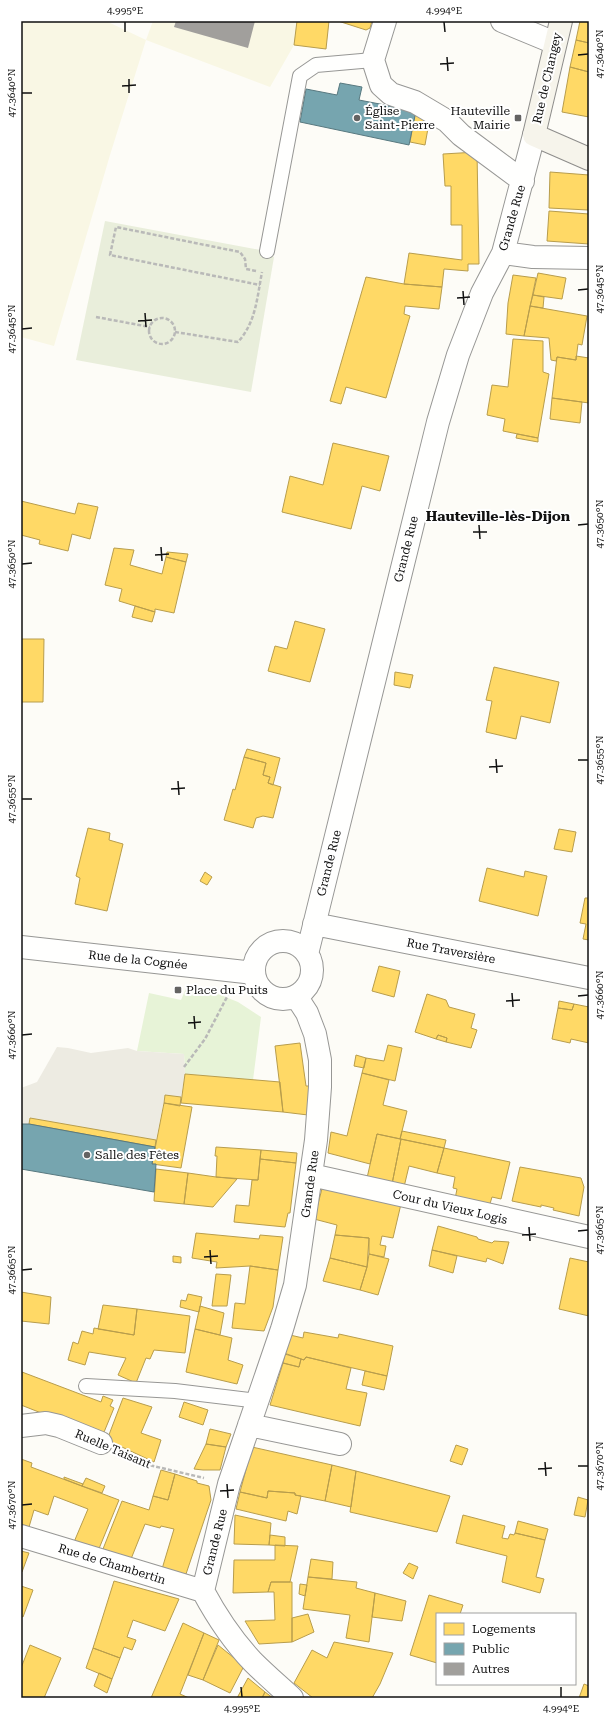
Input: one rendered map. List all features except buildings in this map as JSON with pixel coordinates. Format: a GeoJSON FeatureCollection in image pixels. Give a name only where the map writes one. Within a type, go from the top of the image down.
{"type":"FeatureCollection","features":[{"type":"Feature","properties":{"kind":"street"},"geometry":{"type":"LineString","coordinates":[[385,21],[373,60],[381,85],[391,94],[415,102],[447,121],[461,135],[523,181]]}},
{"type":"Feature","properties":{"kind":"street"},"geometry":{"type":"LineString","coordinates":[[502,21],[555,42]]}},
{"type":"Feature","properties":{"kind":"street","name":"Rue de Changey"},"geometry":{"type":"LineString","coordinates":[[534,135],[561,21]]}},
{"type":"Feature","properties":{"kind":"street"},"geometry":{"type":"LineString","coordinates":[[534,135],[589,159]]}},
{"type":"Feature","properties":{"kind":"street","name":"Grande Rue"},"geometry":{"type":"LineString","coordinates":[[203,1591],[229,1484],[282,1329],[295,1285],[318,1116],[320,1060],[319,1047],[312,1023],[303,1004],[296,996],[304,990],[312,973],[312,964],[307,954],[438,422],[458,355],[466,334],[482,293],[503,253],[534,135]]}},
{"type":"Feature","properties":{"kind":"street"},"geometry":{"type":"LineString","coordinates":[[503,253],[533,257],[589,258]]}},
{"type":"Feature","properties":{"kind":"street","name":"Rue Traversière"},"geometry":{"type":"LineString","coordinates":[[314,924],[589,978]]}},
{"type":"Feature","properties":{"kind":"street"},"geometry":{"type":"LineString","coordinates":[[296,996],[288,999],[269,996],[257,983],[254,973],[255,963],[259,954],[265,947],[284,941],[294,943],[302,948],[307,954]]}},
{"type":"Feature","properties":{"kind":"street","name":"Rue de la Cognée"},"geometry":{"type":"LineString","coordinates":[[21,947],[254,973]]}},
{"type":"Feature","properties":{"kind":"street","name":"Cour du Vieux Logis"},"geometry":{"type":"LineString","coordinates":[[311,1175],[589,1238]]}},
{"type":"Feature","properties":{"kind":"street","name":"Ruelle Taisant"},"geometry":{"type":"LineString","coordinates":[[21,1426],[46,1423],[59,1426],[101,1443]]}},
{"type":"Feature","properties":{"kind":"street"},"geometry":{"type":"LineString","coordinates":[[249,1425],[340,1444]]}},
{"type":"Feature","properties":{"kind":"street","name":"Rue de Chambertin"},"geometry":{"type":"LineString","coordinates":[[21,1536],[203,1591]]}},
{"type":"Feature","properties":{"kind":"street"},"geometry":{"type":"LineString","coordinates":[[203,1591],[214,1612],[253,1662],[292,1698]]}},
{"type":"Feature","properties":{"kind":"lane"},"geometry":{"type":"LineString","coordinates":[[266,251],[300,76],[316,65],[373,60]]}},
{"type":"Feature","properties":{"kind":"lane"},"geometry":{"type":"LineString","coordinates":[[86,1386],[175,1391],[258,1401]]}},
{"type":"Feature","properties":{"kind":"path"},"geometry":{"type":"LineString","coordinates":[[260,285],[110,255],[116,227],[240,252],[245,259],[246,269],[262,272]]}},
{"type":"Feature","properties":{"kind":"path"},"geometry":{"type":"LineString","coordinates":[[175,332],[238,342],[245,334],[253,319],[266,251]]}},
{"type":"Feature","properties":{"kind":"path"},"geometry":{"type":"LineString","coordinates":[[96,317],[150,327]]}},
{"type":"Feature","properties":{"kind":"path"},"geometry":{"type":"LineString","coordinates":[[161,318],[169,319],[174,325],[175,332],[173,339],[167,343],[160,343],[154,340],[150,334],[150,327],[154,320],[161,318]]}},
{"type":"Feature","properties":{"kind":"path"},"geometry":{"type":"LineString","coordinates":[[184,1067],[205,1039],[228,998],[232,970]]}},
{"type":"Feature","properties":{"kind":"path","name":"Ruelle Taisant"},"geometry":{"type":"LineString","coordinates":[[101,1443],[149,1465],[229,1484]]}},
{"type":"Feature","properties":{"kind":"shaded area"},"geometry":{"type":"Polygon","coordinates":[[[21,21],[106,21],[146,40],[110,155],[54,346],[21,337],[21,21]]]}},
{"type":"Feature","properties":{"kind":"shaded area"},"geometry":{"type":"Polygon","coordinates":[[[153,21],[329,21],[326,49],[294,45],[270,87],[146,40],[153,21]]]}},
{"type":"Feature","properties":{"kind":"shaded area"},"geometry":{"type":"Polygon","coordinates":[[[57,1047],[91,1053],[128,1048],[137,1051],[184,1054],[185,1074],[181,1097],[165,1095],[156,1140],[30,1118],[29,1124],[21,1124],[21,1088],[37,1082],[57,1047]]]}},
{"type":"Feature","properties":{"kind":"green space"},"geometry":{"type":"Polygon","coordinates":[[[105,221],[266,251],[274,257],[251,392],[76,360],[105,221]]]}},
{"type":"Feature","properties":{"kind":"green space"},"geometry":{"type":"Polygon","coordinates":[[[187,986],[218,994],[238,1002],[261,1017],[253,1080],[185,1074],[184,1054],[137,1051],[149,993],[181,1000],[187,986]]]}},
{"type":"Feature","properties":{"kind":"place","name":"Église Saint-Pierre"},"geometry":{"type":"Point","coordinates":[357,118]}},
{"type":"Feature","properties":{"kind":"place","name":"Hauteville Mairie"},"geometry":{"type":"Point","coordinates":[518,118]}},
{"type":"Feature","properties":{"kind":"place","name":"Place du Puits"},"geometry":{"type":"Point","coordinates":[178,990]}},
{"type":"Feature","properties":{"kind":"place","name":"Salle des Fêtes"},"geometry":{"type":"Point","coordinates":[87,1155]}},
{"type":"Feature","properties":{"kind":"district","name":"Hauteville-lès-Dijon"},"geometry":{"type":"Point","coordinates":[498,516]}}]}
